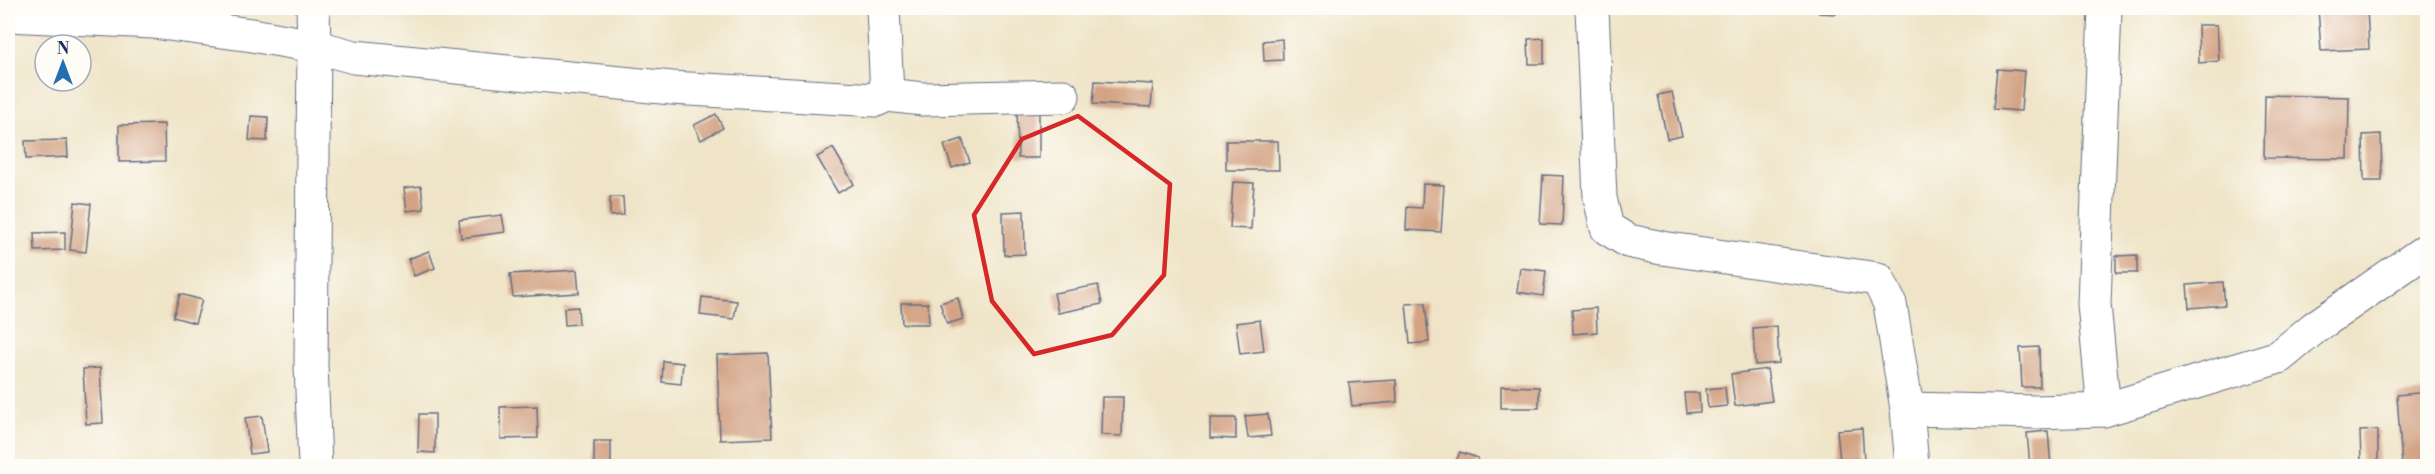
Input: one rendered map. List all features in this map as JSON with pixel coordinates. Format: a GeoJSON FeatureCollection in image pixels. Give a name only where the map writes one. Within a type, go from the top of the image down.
{"type":"FeatureCollection","features":[{"type":"Feature","properties":{"kind":"street"},"geometry":{"type":"LineString","coordinates":[[314,8],[311,365],[315,466]]}},
{"type":"Feature","properties":{"kind":"street"},"geometry":{"type":"LineString","coordinates":[[883,8],[887,95]]}},
{"type":"Feature","properties":{"kind":"street"},"geometry":{"type":"LineString","coordinates":[[1592,8],[1600,198],[1607,228],[1628,241],[1662,248],[1878,279],[1890,304],[1907,409],[1912,466]]}},
{"type":"Feature","properties":{"kind":"street"},"geometry":{"type":"LineString","coordinates":[[2104,410],[2094,304],[2105,8]]}},
{"type":"Feature","properties":{"kind":"street"},"geometry":{"type":"LineString","coordinates":[[8,15],[153,22],[252,35],[314,46],[354,57],[672,88],[876,100],[887,95],[922,99],[1063,96]]}},
{"type":"Feature","properties":{"kind":"street"},"geometry":{"type":"LineString","coordinates":[[1907,409],[2037,412],[2104,410],[2279,357],[2314,328],[2427,249]]}},
{"type":"Feature","properties":{"kind":"highlighted area"},"geometry":{"type":"Polygon","coordinates":[[[1078,116],[1170,184],[1164,275],[1112,335],[1034,354],[992,301],[974,215],[1022,139],[1078,116]]]}},
{"type":"Feature","properties":{"kind":"building"},"geometry":{"type":"Polygon","coordinates":[[[1820,8],[1837,8],[1836,14],[1819,13],[1820,8]]]}},
{"type":"Feature","properties":{"kind":"building"},"geometry":{"type":"Polygon","coordinates":[[[2318,8],[2367,8],[2369,49],[2321,51],[2318,8]]]}},
{"type":"Feature","properties":{"kind":"building"},"geometry":{"type":"Polygon","coordinates":[[[2198,25],[2217,25],[2219,61],[2199,63],[2198,25]]]}},
{"type":"Feature","properties":{"kind":"building"},"geometry":{"type":"Polygon","coordinates":[[[1544,38],[1544,64],[1529,64],[1528,39],[1544,38]]]}},
{"type":"Feature","properties":{"kind":"building"},"geometry":{"type":"Polygon","coordinates":[[[1282,39],[1283,60],[1264,61],[1263,41],[1282,39]]]}},
{"type":"Feature","properties":{"kind":"building"},"geometry":{"type":"Polygon","coordinates":[[[1997,69],[2024,71],[2021,111],[1993,109],[1997,69]]]}},
{"type":"Feature","properties":{"kind":"building"},"geometry":{"type":"Polygon","coordinates":[[[1095,81],[1153,84],[1151,107],[1093,104],[1095,81]]]}},
{"type":"Feature","properties":{"kind":"building"},"geometry":{"type":"Polygon","coordinates":[[[1672,92],[1682,136],[1667,139],[1658,95],[1672,92]]]}},
{"type":"Feature","properties":{"kind":"building"},"geometry":{"type":"Polygon","coordinates":[[[2265,95],[2349,97],[2348,159],[2264,158],[2265,95]]]}},
{"type":"Feature","properties":{"kind":"building"},"geometry":{"type":"Polygon","coordinates":[[[1039,105],[1039,158],[1018,158],[1017,106],[1039,105]]]}},
{"type":"Feature","properties":{"kind":"building"},"geometry":{"type":"Polygon","coordinates":[[[716,114],[723,128],[701,140],[694,125],[716,114]]]}},
{"type":"Feature","properties":{"kind":"building"},"geometry":{"type":"Polygon","coordinates":[[[251,116],[268,117],[267,141],[249,140],[251,116]]]}},
{"type":"Feature","properties":{"kind":"building"},"geometry":{"type":"Polygon","coordinates":[[[164,124],[165,161],[119,162],[119,125],[164,124]]]}},
{"type":"Feature","properties":{"kind":"building"},"geometry":{"type":"Polygon","coordinates":[[[2381,134],[2382,181],[2364,181],[2363,135],[2381,134]]]}},
{"type":"Feature","properties":{"kind":"building"},"geometry":{"type":"Polygon","coordinates":[[[962,139],[970,162],[952,168],[944,145],[962,139]]]}},
{"type":"Feature","properties":{"kind":"building"},"geometry":{"type":"Polygon","coordinates":[[[67,140],[68,157],[26,159],[25,141],[67,140]]]}},
{"type":"Feature","properties":{"kind":"building"},"geometry":{"type":"Polygon","coordinates":[[[1226,141],[1278,141],[1279,170],[1226,170],[1226,141]]]}},
{"type":"Feature","properties":{"kind":"building"},"geometry":{"type":"Polygon","coordinates":[[[833,148],[854,184],[838,193],[817,157],[833,148]]]}},
{"type":"Feature","properties":{"kind":"building"},"geometry":{"type":"Polygon","coordinates":[[[1543,175],[1564,176],[1562,225],[1540,224],[1543,175]]]}},
{"type":"Feature","properties":{"kind":"building"},"geometry":{"type":"Polygon","coordinates":[[[1233,182],[1254,183],[1251,229],[1230,228],[1233,182]]]}},
{"type":"Feature","properties":{"kind":"building"},"geometry":{"type":"Polygon","coordinates":[[[1423,184],[1444,185],[1441,232],[1406,230],[1407,207],[1422,208],[1423,184]]]}},
{"type":"Feature","properties":{"kind":"building"},"geometry":{"type":"Polygon","coordinates":[[[421,186],[424,209],[407,211],[404,188],[421,186]]]}},
{"type":"Feature","properties":{"kind":"building"},"geometry":{"type":"Polygon","coordinates":[[[610,197],[623,197],[624,215],[610,216],[610,197]]]}},
{"type":"Feature","properties":{"kind":"building"},"geometry":{"type":"Polygon","coordinates":[[[75,202],[91,204],[86,252],[70,250],[75,202]]]}},
{"type":"Feature","properties":{"kind":"building"},"geometry":{"type":"Polygon","coordinates":[[[1024,211],[1025,254],[1004,255],[1003,212],[1024,211]]]}},
{"type":"Feature","properties":{"kind":"building"},"geometry":{"type":"Polygon","coordinates":[[[502,215],[505,232],[461,238],[459,220],[502,215]]]}},
{"type":"Feature","properties":{"kind":"building"},"geometry":{"type":"Polygon","coordinates":[[[65,232],[65,250],[35,251],[34,233],[65,232]]]}},
{"type":"Feature","properties":{"kind":"building"},"geometry":{"type":"Polygon","coordinates":[[[429,251],[435,268],[414,276],[408,259],[429,251]]]}},
{"type":"Feature","properties":{"kind":"building"},"geometry":{"type":"Polygon","coordinates":[[[2137,255],[2137,273],[2116,273],[2116,256],[2137,255]]]}},
{"type":"Feature","properties":{"kind":"building"},"geometry":{"type":"Polygon","coordinates":[[[1520,268],[1546,271],[1543,296],[1517,292],[1520,268]]]}},
{"type":"Feature","properties":{"kind":"building"},"geometry":{"type":"Polygon","coordinates":[[[577,270],[579,293],[513,297],[510,274],[577,270]]]}},
{"type":"Feature","properties":{"kind":"building"},"geometry":{"type":"Polygon","coordinates":[[[2223,282],[2225,305],[2189,308],[2187,285],[2223,282]]]}},
{"type":"Feature","properties":{"kind":"building"},"geometry":{"type":"Polygon","coordinates":[[[1098,285],[1102,304],[1058,313],[1054,293],[1098,285]]]}},
{"type":"Feature","properties":{"kind":"building"},"geometry":{"type":"Polygon","coordinates":[[[180,294],[202,300],[195,323],[173,317],[180,294]]]}},
{"type":"Feature","properties":{"kind":"building"},"geometry":{"type":"Polygon","coordinates":[[[702,297],[737,301],[734,319],[700,315],[702,297]]]}},
{"type":"Feature","properties":{"kind":"building"},"geometry":{"type":"Polygon","coordinates":[[[958,298],[963,319],[947,324],[940,303],[958,298]]]}},
{"type":"Feature","properties":{"kind":"building"},"geometry":{"type":"Polygon","coordinates":[[[901,303],[928,303],[929,324],[902,324],[901,303]]]}},
{"type":"Feature","properties":{"kind":"building"},"geometry":{"type":"Polygon","coordinates":[[[1425,303],[1429,342],[1410,344],[1406,304],[1425,303]]]}},
{"type":"Feature","properties":{"kind":"building"},"geometry":{"type":"Polygon","coordinates":[[[578,307],[579,324],[565,325],[564,308],[578,307]]]}},
{"type":"Feature","properties":{"kind":"building"},"geometry":{"type":"Polygon","coordinates":[[[1596,308],[1597,332],[1573,334],[1572,310],[1596,308]]]}},
{"type":"Feature","properties":{"kind":"building"},"geometry":{"type":"Polygon","coordinates":[[[1260,320],[1264,351],[1240,354],[1236,323],[1260,320]]]}},
{"type":"Feature","properties":{"kind":"building"},"geometry":{"type":"Polygon","coordinates":[[[1777,326],[1779,363],[1755,365],[1753,328],[1777,326]]]}},
{"type":"Feature","properties":{"kind":"building"},"geometry":{"type":"Polygon","coordinates":[[[2039,347],[2040,387],[2022,387],[2020,348],[2039,347]]]}},
{"type":"Feature","properties":{"kind":"building"},"geometry":{"type":"Polygon","coordinates":[[[768,353],[772,438],[720,440],[717,355],[768,353]]]}},
{"type":"Feature","properties":{"kind":"building"},"geometry":{"type":"Polygon","coordinates":[[[663,361],[683,363],[681,384],[662,382],[663,361]]]}},
{"type":"Feature","properties":{"kind":"building"},"geometry":{"type":"Polygon","coordinates":[[[100,368],[103,423],[86,424],[83,369],[100,368]]]}},
{"type":"Feature","properties":{"kind":"building"},"geometry":{"type":"Polygon","coordinates":[[[1767,369],[1772,401],[1735,406],[1731,374],[1767,369]]]}},
{"type":"Feature","properties":{"kind":"building"},"geometry":{"type":"Polygon","coordinates":[[[1396,380],[1397,402],[1352,406],[1349,383],[1396,380]]]}},
{"type":"Feature","properties":{"kind":"building"},"geometry":{"type":"Polygon","coordinates":[[[1501,386],[1539,387],[1539,408],[1501,408],[1501,386]]]}},
{"type":"Feature","properties":{"kind":"building"},"geometry":{"type":"Polygon","coordinates":[[[1725,387],[1727,406],[1708,408],[1706,389],[1725,387]]]}},
{"type":"Feature","properties":{"kind":"building"},"geometry":{"type":"Polygon","coordinates":[[[2428,392],[2428,466],[2402,466],[2397,395],[2428,392]]]}},
{"type":"Feature","properties":{"kind":"building"},"geometry":{"type":"Polygon","coordinates":[[[1684,393],[1699,393],[1700,412],[1686,413],[1684,393]]]}},
{"type":"Feature","properties":{"kind":"building"},"geometry":{"type":"Polygon","coordinates":[[[1102,397],[1123,397],[1122,436],[1101,435],[1102,397]]]}},
{"type":"Feature","properties":{"kind":"building"},"geometry":{"type":"Polygon","coordinates":[[[537,406],[538,438],[501,439],[500,407],[537,406]]]}},
{"type":"Feature","properties":{"kind":"building"},"geometry":{"type":"Polygon","coordinates":[[[419,414],[435,414],[435,453],[418,452],[419,414]]]}},
{"type":"Feature","properties":{"kind":"building"},"geometry":{"type":"Polygon","coordinates":[[[1268,414],[1271,436],[1248,438],[1245,416],[1268,414]]]}},
{"type":"Feature","properties":{"kind":"building"},"geometry":{"type":"Polygon","coordinates":[[[262,416],[267,452],[250,454],[245,418],[262,416]]]}},
{"type":"Feature","properties":{"kind":"building"},"geometry":{"type":"Polygon","coordinates":[[[1210,418],[1236,418],[1236,439],[1210,438],[1210,418]]]}},
{"type":"Feature","properties":{"kind":"building"},"geometry":{"type":"Polygon","coordinates":[[[1862,428],[1864,460],[1840,461],[1837,430],[1862,428]]]}},
{"type":"Feature","properties":{"kind":"building"},"geometry":{"type":"Polygon","coordinates":[[[2378,430],[2378,461],[2361,461],[2360,431],[2378,430]]]}},
{"type":"Feature","properties":{"kind":"building"},"geometry":{"type":"Polygon","coordinates":[[[2048,431],[2051,466],[2030,466],[2027,433],[2048,431]]]}},
{"type":"Feature","properties":{"kind":"building"},"geometry":{"type":"Polygon","coordinates":[[[594,441],[611,441],[611,466],[594,466],[594,441]]]}},
{"type":"Feature","properties":{"kind":"building"},"geometry":{"type":"Polygon","coordinates":[[[1460,452],[1478,458],[1475,466],[1454,466],[1460,452]]]}},
{"type":"Feature","properties":{"kind":"building"},"geometry":{"type":"Polygon","coordinates":[[[768,463],[769,466],[752,466],[752,464],[768,463]]]}}]}
